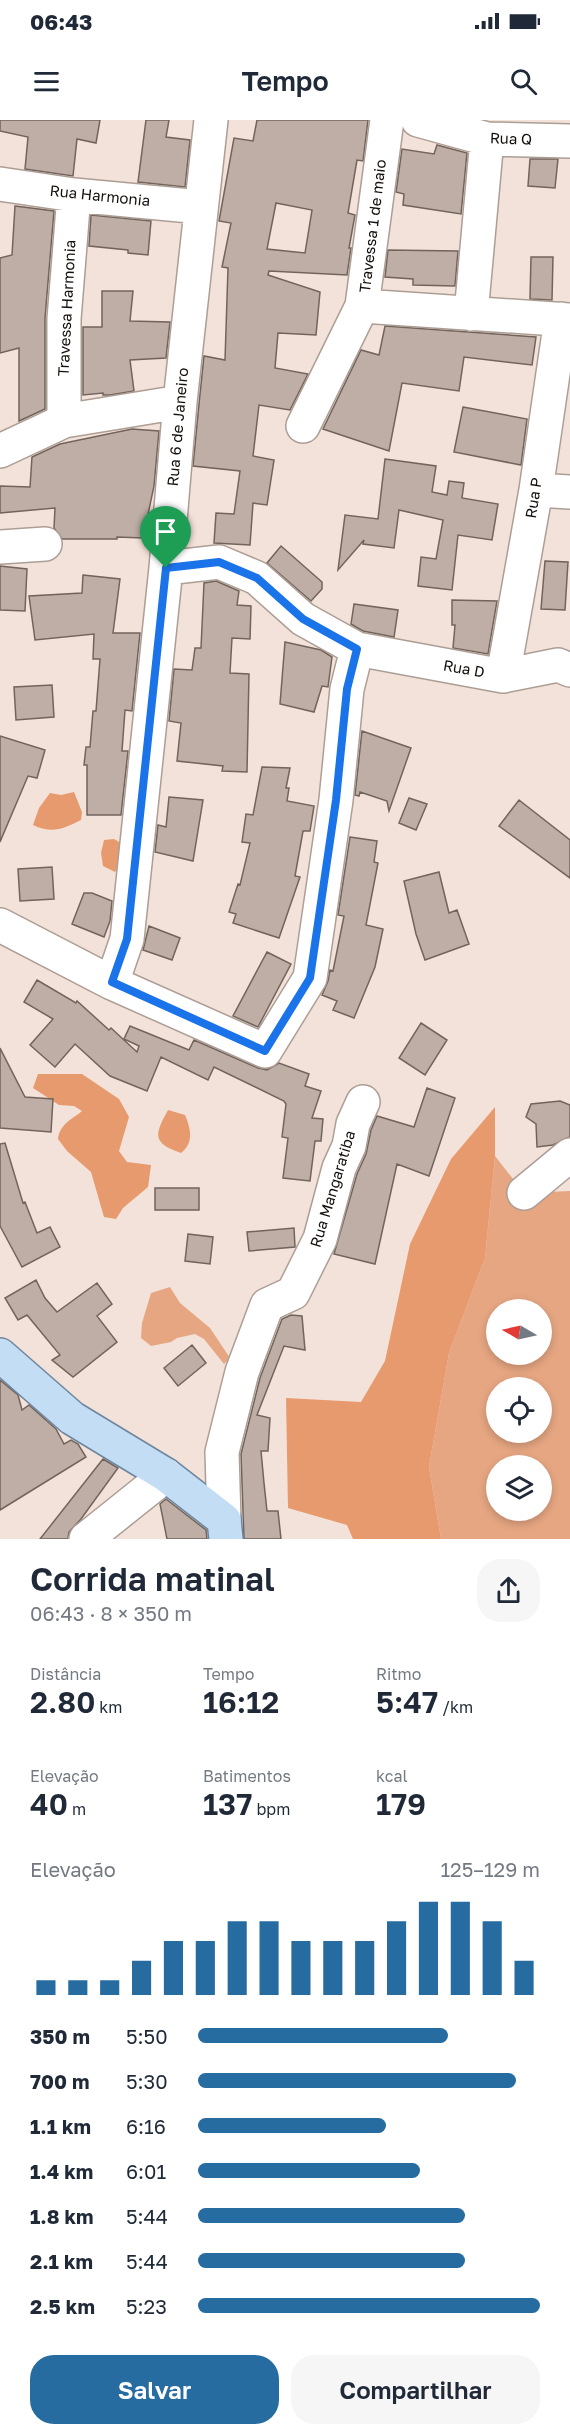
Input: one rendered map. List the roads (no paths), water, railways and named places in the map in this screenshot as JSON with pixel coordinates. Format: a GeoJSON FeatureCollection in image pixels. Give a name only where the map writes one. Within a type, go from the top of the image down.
{"type":"FeatureCollection","features":[{"type":"Feature","properties":{"kind":"main road"},"geometry":{"type":"LineString","coordinates":[[0,1355],[72,1418],[166,1475],[225,1529]]}},
{"type":"Feature","properties":{"kind":"street","name":"Rua 6 de Janeiro"},"geometry":{"type":"LineString","coordinates":[[112,982],[127,939],[166,568],[180,402],[211,120]]}},
{"type":"Feature","properties":{"kind":"street","name":"Travessa 1 de maio"},"geometry":{"type":"LineString","coordinates":[[303,426],[362,306],[387,120]]}},
{"type":"Feature","properties":{"kind":"street","name":"Rua Q"},"geometry":{"type":"LineString","coordinates":[[418,120],[487,139],[570,141]]}},
{"type":"Feature","properties":{"kind":"street"},"geometry":{"type":"LineString","coordinates":[[471,314],[487,139]]}},
{"type":"Feature","properties":{"kind":"street","name":"Rua Harmonia"},"geometry":{"type":"LineString","coordinates":[[0,184],[74,195],[201,207]]}},
{"type":"Feature","properties":{"kind":"street","name":"Travessa Harmonia"},"geometry":{"type":"LineString","coordinates":[[64,421],[64,320],[74,195]]}},
{"type":"Feature","properties":{"kind":"street","name":"Rua P"},"geometry":{"type":"LineString","coordinates":[[362,306],[565,320],[503,676]]}},
{"type":"Feature","properties":{"kind":"street"},"geometry":{"type":"LineString","coordinates":[[0,451],[64,421],[180,402]]}},
{"type":"Feature","properties":{"kind":"street"},"geometry":{"type":"LineString","coordinates":[[536,490],[570,492]]}},
{"type":"Feature","properties":{"kind":"street"},"geometry":{"type":"LineString","coordinates":[[0,547],[45,544]]}},
{"type":"Feature","properties":{"kind":"street"},"geometry":{"type":"LineString","coordinates":[[0,925],[112,982],[265,1051],[310,978],[336,800],[347,689],[357,649],[303,619],[257,578],[219,562],[166,568]]}},
{"type":"Feature","properties":{"kind":"street","name":"Rua D"},"geometry":{"type":"LineString","coordinates":[[357,649],[503,676],[566,662]]}},
{"type":"Feature","properties":{"kind":"street","name":"Rua Mangaratiba"},"geometry":{"type":"LineString","coordinates":[[225,1529],[222,1452],[242,1372],[267,1305],[293,1293],[320,1239],[339,1168],[349,1146],[353,1124],[363,1102]]}},
{"type":"Feature","properties":{"kind":"street"},"geometry":{"type":"LineString","coordinates":[[524,1193],[570,1155]]}},
{"type":"Feature","properties":{"kind":"street"},"geometry":{"type":"LineString","coordinates":[[86,1539],[166,1475]]}}]}
